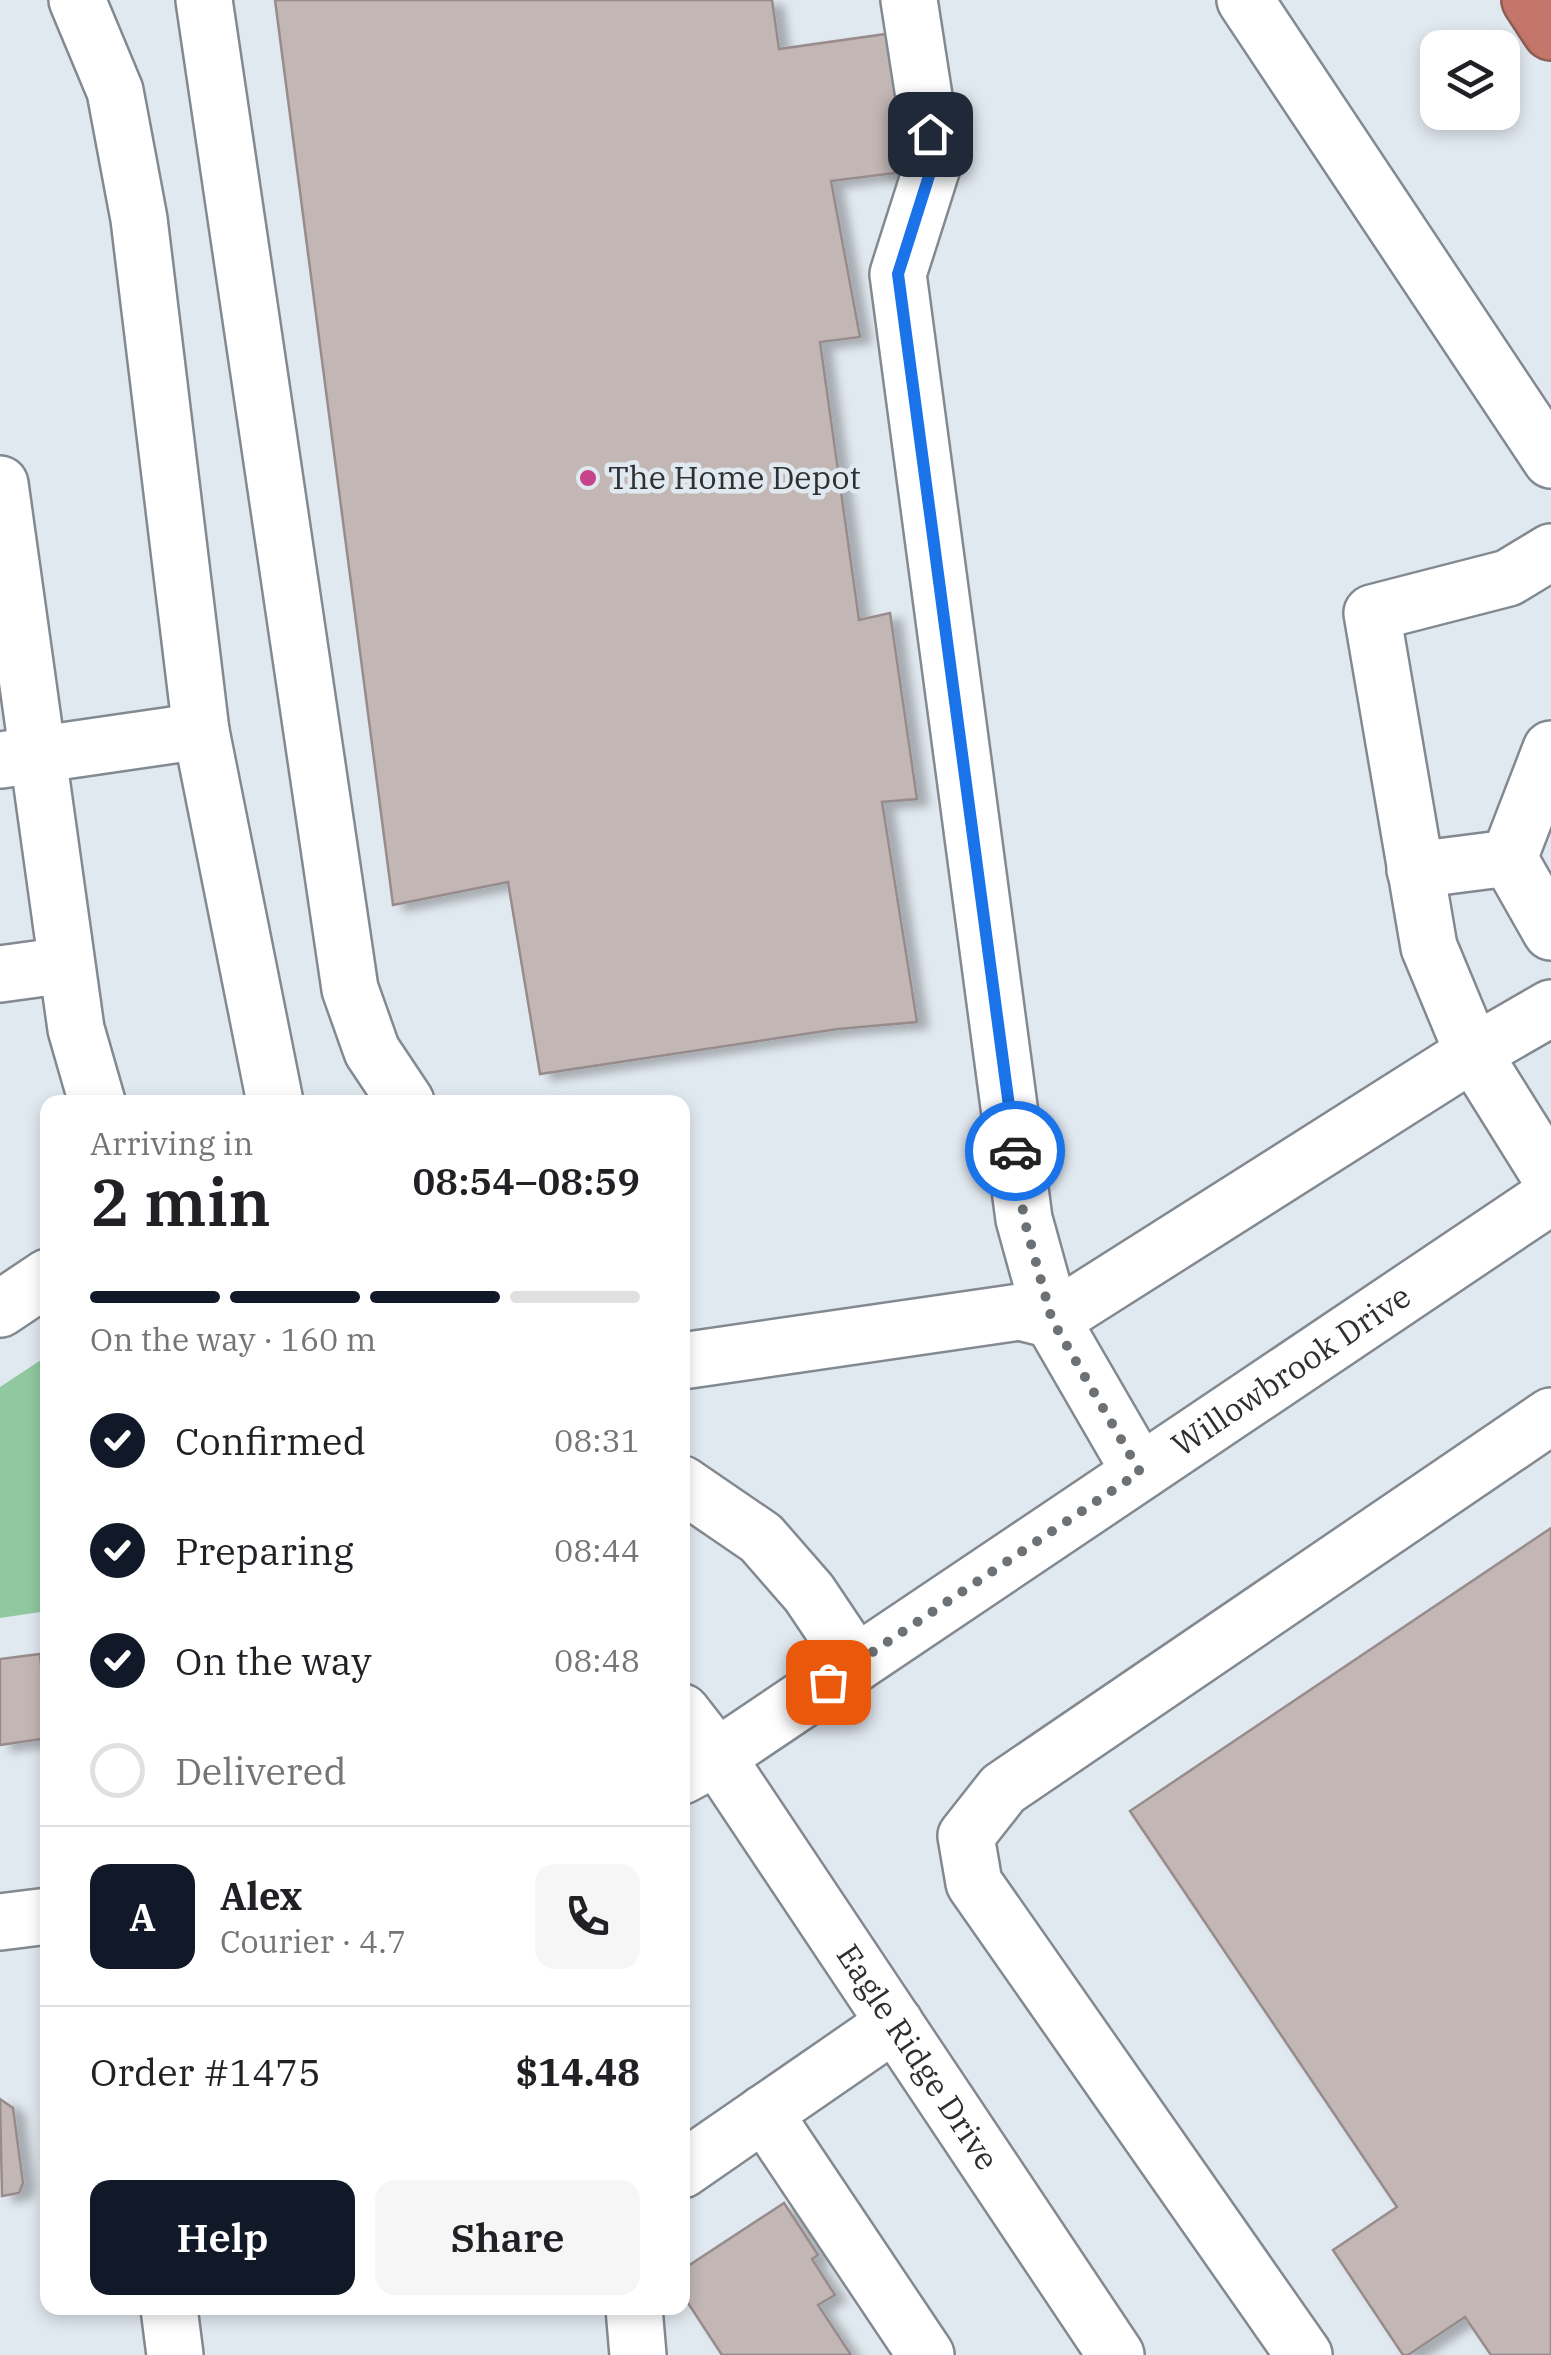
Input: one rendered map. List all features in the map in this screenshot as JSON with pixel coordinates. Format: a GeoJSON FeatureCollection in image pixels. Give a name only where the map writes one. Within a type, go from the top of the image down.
{"type":"FeatureCollection","features":[{"type":"Feature","properties":{"kind":"highway"},"geometry":{"type":"LineString","coordinates":[[1530,0],[1551,32]]}},
{"type":"Feature","properties":{"kind":"street"},"geometry":{"type":"LineString","coordinates":[[77,0],[115,92],[139,219],[201,731],[274,1095]]}},
{"type":"Feature","properties":{"kind":"street"},"geometry":{"type":"LineString","coordinates":[[204,0],[350,989],[372,1050],[401,1095]]}},
{"type":"Feature","properties":{"kind":"street"},"geometry":{"type":"LineString","coordinates":[[911,0],[934,160],[898,274],[1024,1219],[1052,1320],[1140,1472]]}},
{"type":"Feature","properties":{"kind":"street"},"geometry":{"type":"LineString","coordinates":[[1246,0],[1551,460]]}},
{"type":"Feature","properties":{"kind":"street"},"geometry":{"type":"LineString","coordinates":[[0,484],[19,757],[66,965],[76,1029],[95,1095]]}},
{"type":"Feature","properties":{"kind":"street"},"geometry":{"type":"LineString","coordinates":[[1551,552],[1508,578],[1372,613],[1428,947],[1473,1053],[1551,1178]]}},
{"type":"Feature","properties":{"kind":"street"},"geometry":{"type":"LineString","coordinates":[[19,757],[201,731]]}},
{"type":"Feature","properties":{"kind":"street"},"geometry":{"type":"LineString","coordinates":[[1551,748],[1510,858],[1551,932]]}},
{"type":"Feature","properties":{"kind":"street"},"geometry":{"type":"LineString","coordinates":[[1416,870],[1510,858]]}},
{"type":"Feature","properties":{"kind":"street"},"geometry":{"type":"LineString","coordinates":[[0,974],[66,965]]}},
{"type":"Feature","properties":{"kind":"street"},"geometry":{"type":"LineString","coordinates":[[690,1360],[1020,1312],[1052,1320],[1473,1053],[1551,1008]]}},
{"type":"Feature","properties":{"kind":"street","name":"Willowbrook Drive"},"geometry":{"type":"LineString","coordinates":[[700,1766],[1551,1196]]}},
{"type":"Feature","properties":{"kind":"street"},"geometry":{"type":"LineString","coordinates":[[0,1309],[40,1282]]}},
{"type":"Feature","properties":{"kind":"street"},"geometry":{"type":"LineString","coordinates":[[1304,2355],[974,1884],[966,1836],[1003,1790],[1551,1416]]}},
{"type":"Feature","properties":{"kind":"street"},"geometry":{"type":"LineString","coordinates":[[690,1489],[761,1538],[809,1593],[856,1663]]}},
{"type":"Feature","properties":{"kind":"street","name":"Eagle Ridge Drive"},"geometry":{"type":"LineString","coordinates":[[690,1736],[700,1766],[895,2023],[1116,2355]]}},
{"type":"Feature","properties":{"kind":"street"},"geometry":{"type":"LineString","coordinates":[[0,1922],[40,1917]]}},
{"type":"Feature","properties":{"kind":"street"},"geometry":{"type":"LineString","coordinates":[[690,2165],[895,2023]]}},
{"type":"Feature","properties":{"kind":"street"},"geometry":{"type":"LineString","coordinates":[[764,2114],[926,2355]]}},
{"type":"Feature","properties":{"kind":"street"},"geometry":{"type":"LineString","coordinates":[[170,2315],[175,2355]]}},
{"type":"Feature","properties":{"kind":"street"},"geometry":{"type":"LineString","coordinates":[[635,2315],[638,2355]]}},
{"type":"Feature","properties":{"kind":"green space"},"geometry":{"type":"Polygon","coordinates":[[[40,1361],[40,1612],[0,1618],[0,1387],[40,1361]]]}},
{"type":"Feature","properties":{"kind":"building","name":"The Home Depot"},"geometry":{"type":"Polygon","coordinates":[[[275,0],[772,0],[779,49],[893,33],[919,170],[831,181],[860,337],[820,342],[859,620],[890,613],[917,799],[882,802],[917,1022],[838,1029],[540,1074],[508,882],[393,905],[275,0]]]}},
{"type":"Feature","properties":{"kind":"building"},"geometry":{"type":"Polygon","coordinates":[[[1551,1528],[1551,2355],[1491,2355],[1465,2317],[1403,2355],[1333,2250],[1397,2207],[1130,1811],[1551,1528]]]}},
{"type":"Feature","properties":{"kind":"building"},"geometry":{"type":"Polygon","coordinates":[[[40,1654],[40,1739],[0,1745],[0,1659],[40,1654]]]}},
{"type":"Feature","properties":{"kind":"building"},"geometry":{"type":"Polygon","coordinates":[[[0,2099],[13,2108],[23,2183],[19,2193],[2,2196],[0,2099]]]}},
{"type":"Feature","properties":{"kind":"building"},"geometry":{"type":"Polygon","coordinates":[[[784,2203],[818,2255],[812,2259],[835,2295],[818,2305],[851,2355],[722,2355],[690,2306],[690,2265],[784,2203]]]}},
{"type":"Feature","properties":{"kind":"way so far"},"geometry":{"type":"LineString","coordinates":[[828,1682],[1140,1472],[1052,1320],[1024,1219],[1015,1151]]}},
{"type":"Feature","properties":{"kind":"place","name":"The Home Depot"},"geometry":{"type":"Point","coordinates":[588,478]}},
{"type":"Feature","properties":{"kind":"route"},"geometry":{"type":"LineString","coordinates":[[930,134],[934,160],[898,274],[1015,1151]]}}]}
